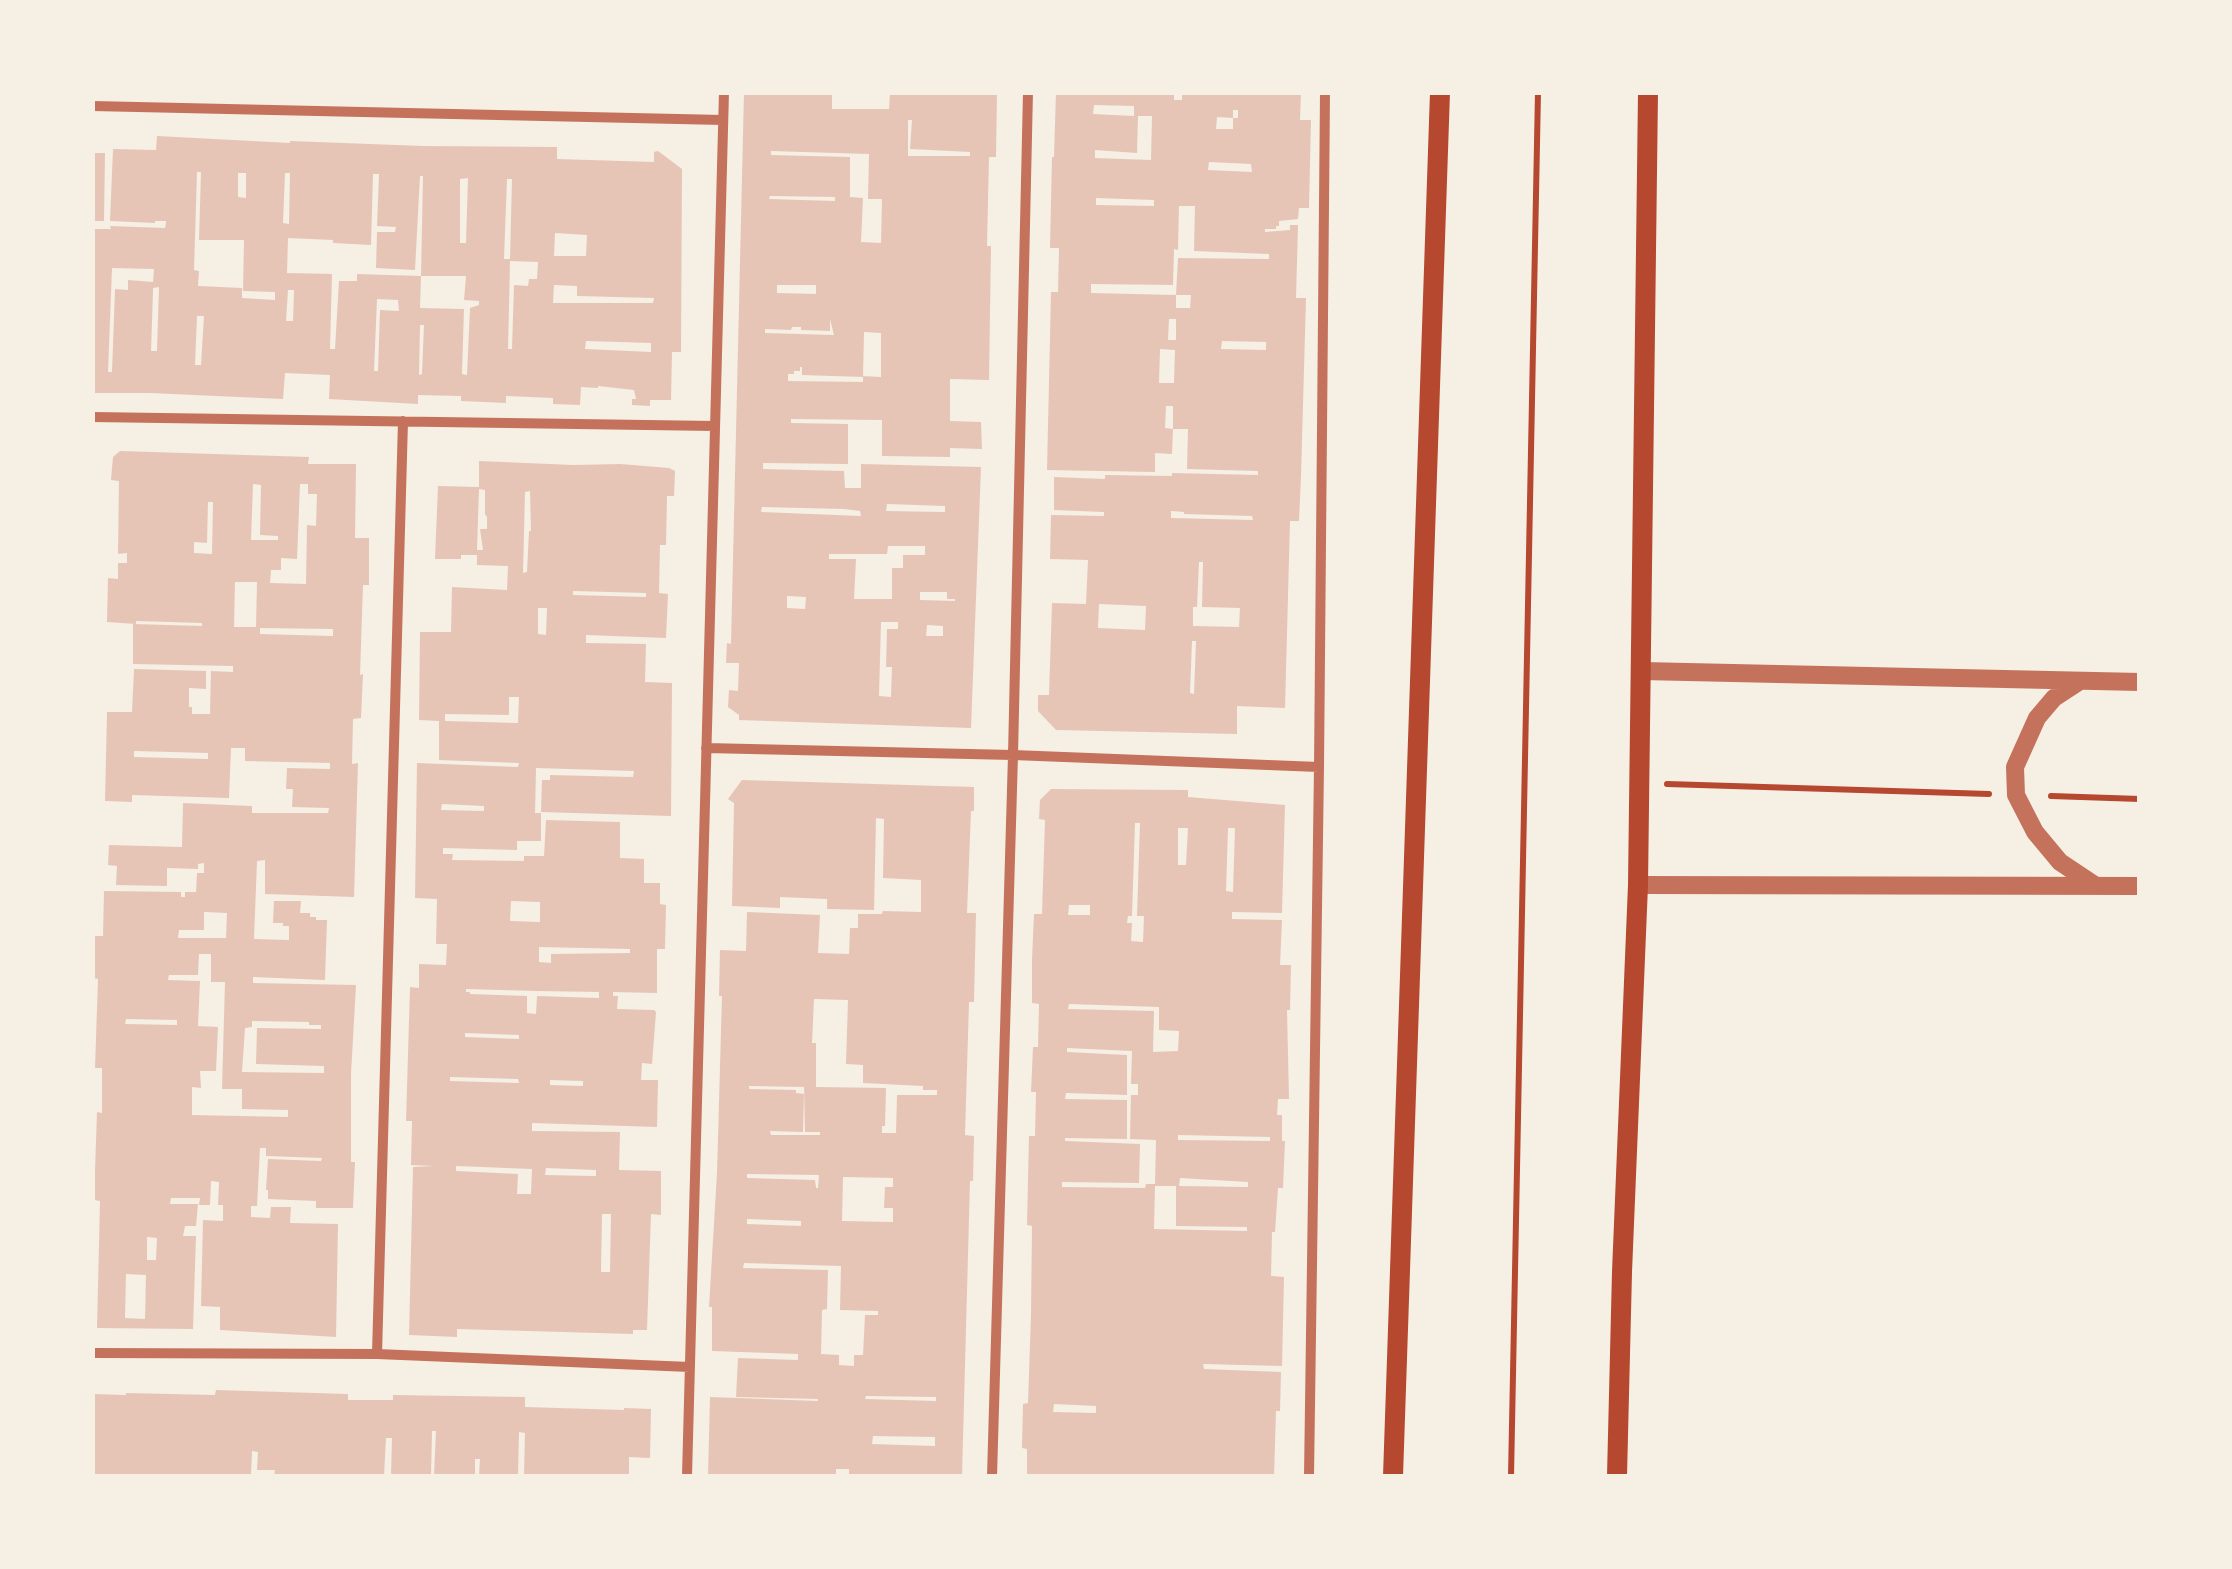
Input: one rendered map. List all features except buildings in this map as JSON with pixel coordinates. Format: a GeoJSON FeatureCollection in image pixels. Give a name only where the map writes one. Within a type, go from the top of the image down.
{"type":"FeatureCollection","features":[{"type":"Feature","properties":{"kind":"main road"},"geometry":{"type":"LineString","coordinates":[[1394,1476],[1440,92]]}},
{"type":"Feature","properties":{"kind":"main road"},"geometry":{"type":"LineString","coordinates":[[1616,1476],[1638,885],[1648,92]]}},
{"type":"Feature","properties":{"kind":"street"},"geometry":{"type":"LineString","coordinates":[[687,1476],[724,92]]}},
{"type":"Feature","properties":{"kind":"street"},"geometry":{"type":"LineString","coordinates":[[992,1476],[1028,92]]}},
{"type":"Feature","properties":{"kind":"street"},"geometry":{"type":"LineString","coordinates":[[1309,1476],[1325,92]]}},
{"type":"Feature","properties":{"kind":"street"},"geometry":{"type":"LineString","coordinates":[[92,106],[724,120]]}},
{"type":"Feature","properties":{"kind":"street"},"geometry":{"type":"LineString","coordinates":[[92,417],[715,426]]}},
{"type":"Feature","properties":{"kind":"street"},"geometry":{"type":"LineString","coordinates":[[377,1354],[403,421]]}},
{"type":"Feature","properties":{"kind":"street"},"geometry":{"type":"LineString","coordinates":[[1642,672],[2140,682]]}},
{"type":"Feature","properties":{"kind":"street"},"geometry":{"type":"LineString","coordinates":[[2080,681],[2054,698],[2037,718],[2015,767],[2016,795],[2035,832],[2060,862],[2096,886]]}},
{"type":"Feature","properties":{"kind":"street"},"geometry":{"type":"LineString","coordinates":[[706,748],[1319,767]]}},
{"type":"Feature","properties":{"kind":"street"},"geometry":{"type":"LineString","coordinates":[[1638,885],[2140,886]]}},
{"type":"Feature","properties":{"kind":"street"},"geometry":{"type":"LineString","coordinates":[[92,1353],[377,1354],[690,1367]]}},
{"type":"Feature","properties":{"kind":"path"},"geometry":{"type":"LineString","coordinates":[[1511,1476],[1538,92]]}},
{"type":"Feature","properties":{"kind":"path"},"geometry":{"type":"LineString","coordinates":[[1640,783],[2140,799]]}}]}
